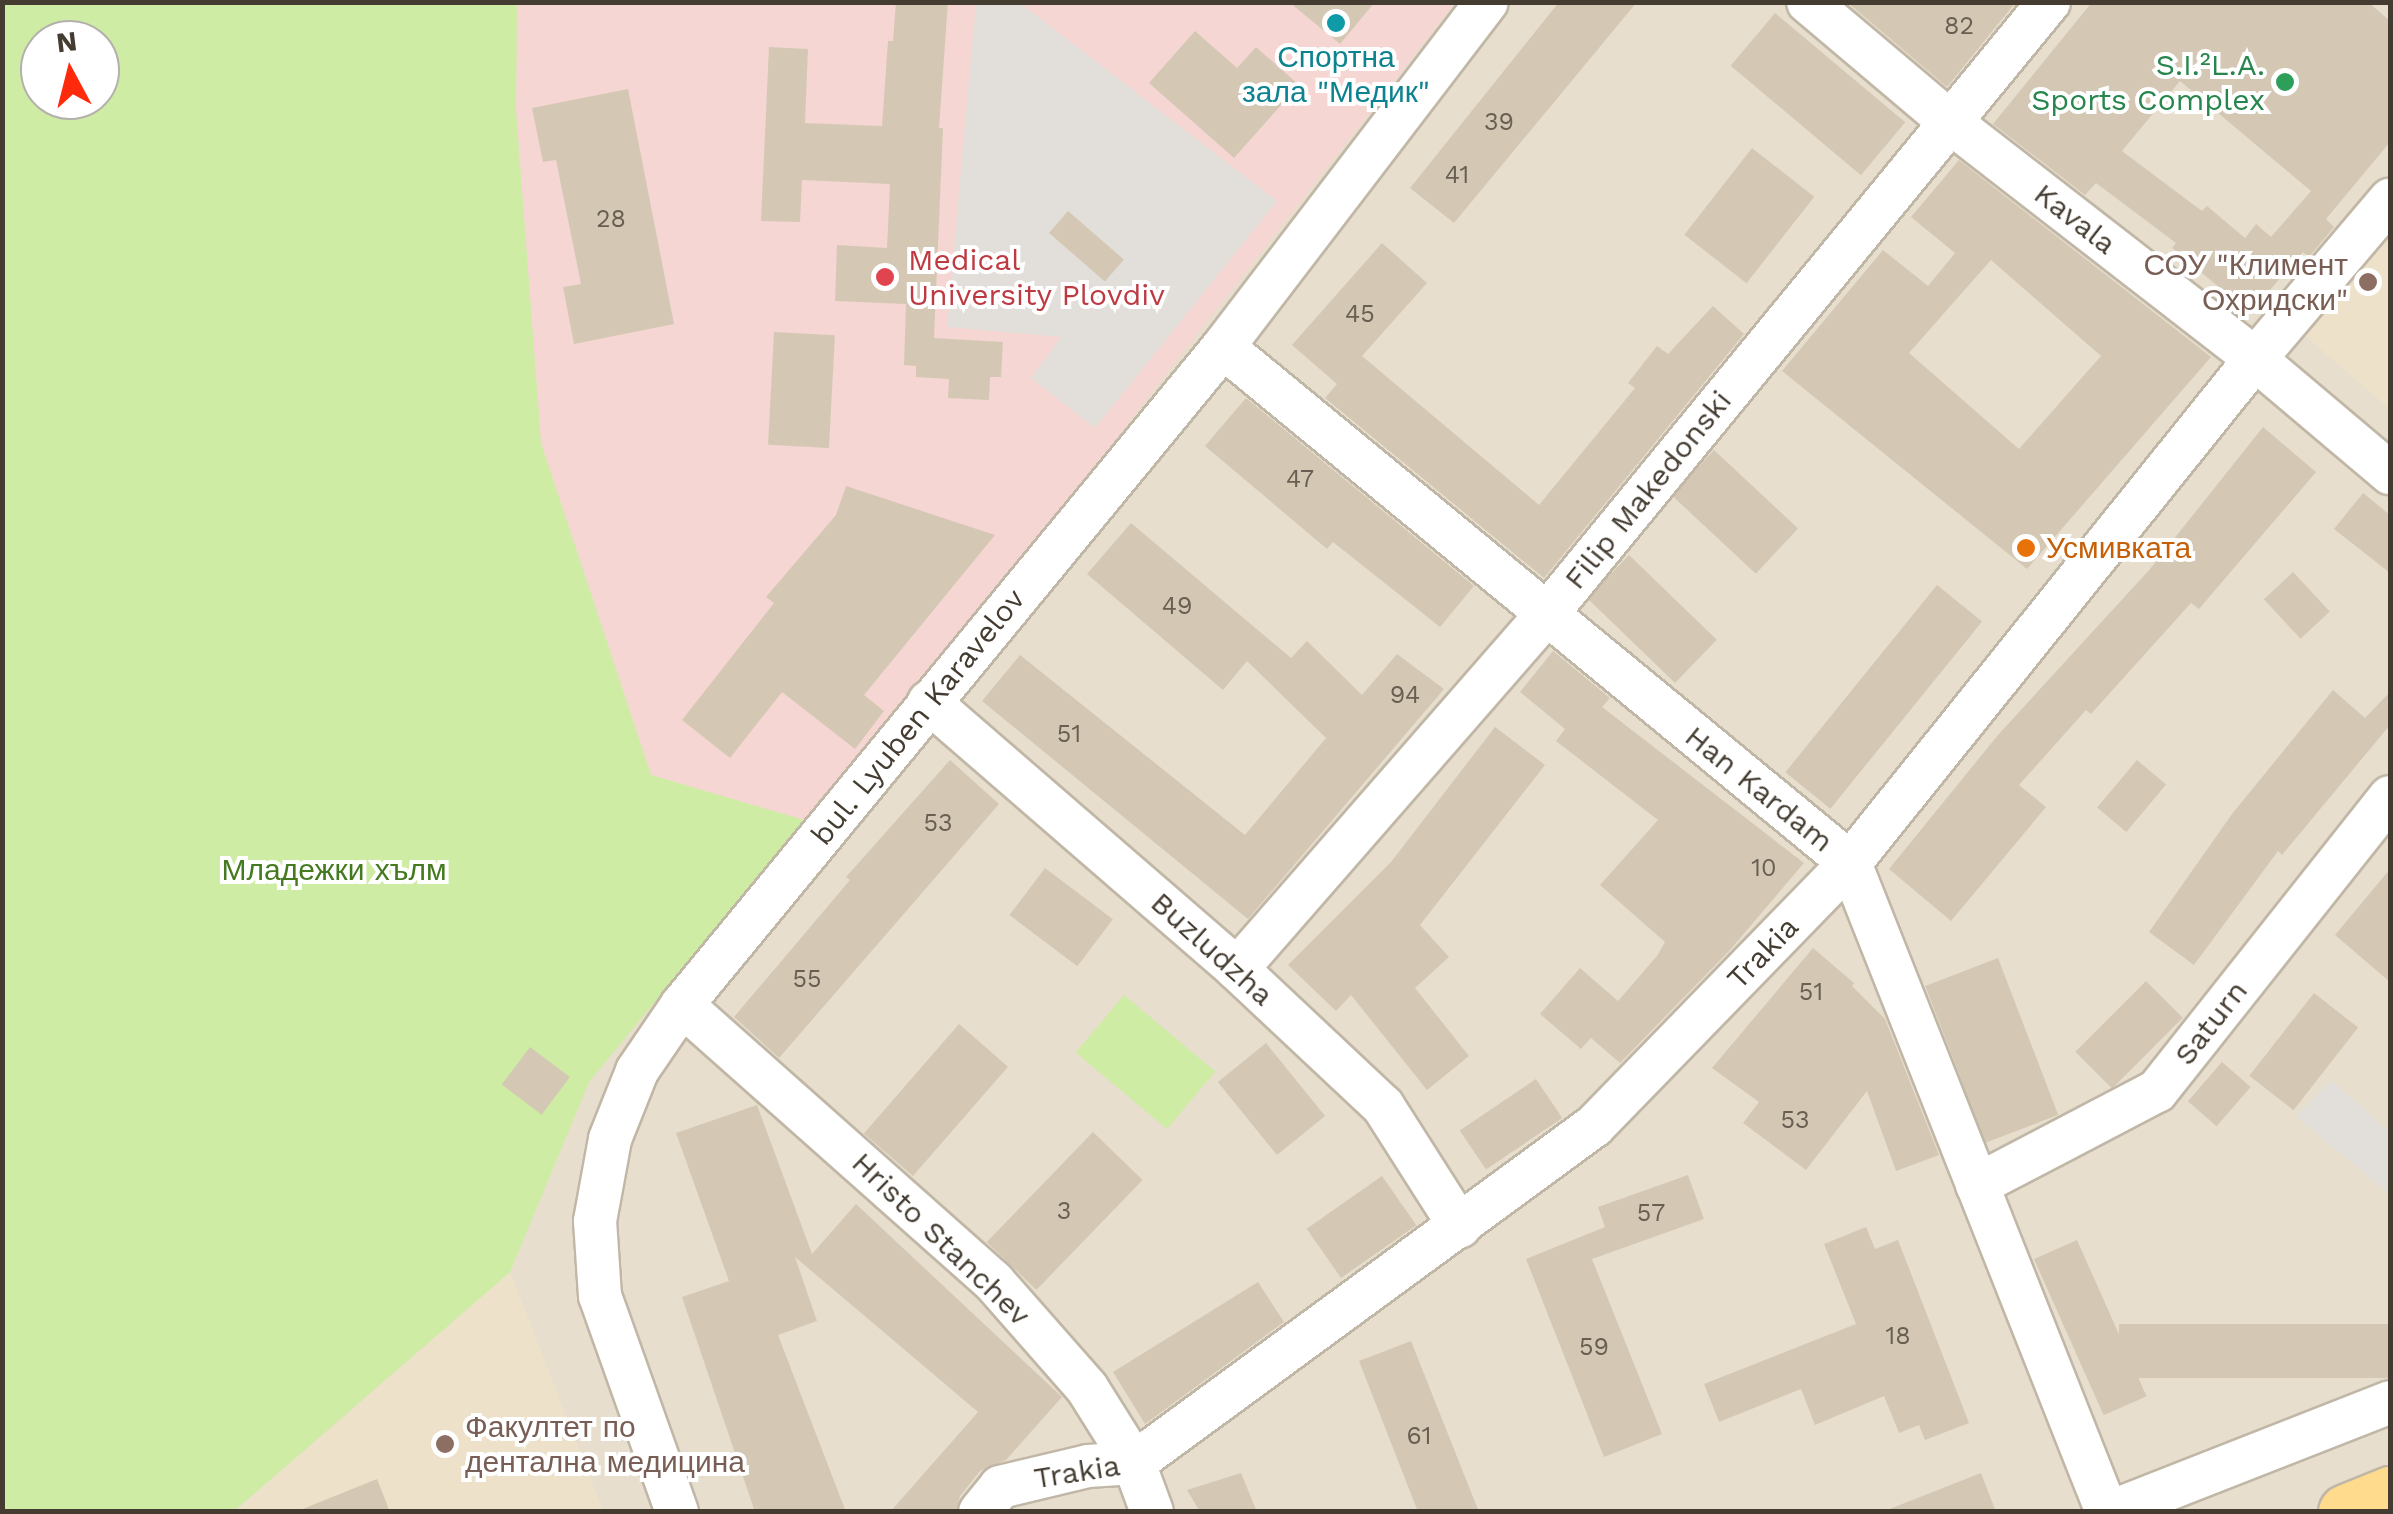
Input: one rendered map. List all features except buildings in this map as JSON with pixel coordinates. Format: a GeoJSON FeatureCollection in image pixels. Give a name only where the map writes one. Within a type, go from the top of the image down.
{"type":"FeatureCollection","features":[{"type":"Feature","properties":{"kind":"main road"},"geometry":{"type":"LineString","coordinates":[[2346,1512],[2390,1494]]}},
{"type":"Feature","properties":{"kind":"street","name":"bul. Lyuben Karavelov"},"geometry":{"type":"LineString","coordinates":[[677,1512],[600,1296],[595,1221],[610,1139],[638,1071],[682,1005],[1223,347],[1486,2]]}},
{"type":"Feature","properties":{"kind":"street","name":"Kavala"},"geometry":{"type":"LineString","coordinates":[[1808,2],[1950,122],[2255,358],[2390,473]]}},
{"type":"Feature","properties":{"kind":"street","name":"Filip Makedonski"},"geometry":{"type":"LineString","coordinates":[[1237,969],[1546,615],[2049,2]]}},
{"type":"Feature","properties":{"kind":"street","name":"Trakia"},"geometry":{"type":"LineString","coordinates":[[980,1512],[1000,1487],[1088,1466],[1134,1463],[1594,1126],[1850,863],[2255,358],[2390,200]]}},
{"type":"Feature","properties":{"kind":"street","name":"Han Kardam"},"geometry":{"type":"LineString","coordinates":[[1223,347],[1850,863],[2108,1512]]}},
{"type":"Feature","properties":{"kind":"street","name":"Buzludzha"},"geometry":{"type":"LineString","coordinates":[[929,702],[1237,969],[1383,1106],[1460,1227]]}},
{"type":"Feature","properties":{"kind":"street","name":"Saturn"},"geometry":{"type":"LineString","coordinates":[[1978,1185],[2156,1091],[2390,797]]}},
{"type":"Feature","properties":{"kind":"street","name":"Hristo Stanchev"},"geometry":{"type":"LineString","coordinates":[[682,1005],[993,1282],[1087,1388],[1134,1463],[1152,1512]]}},
{"type":"Feature","properties":{"kind":"street"},"geometry":{"type":"LineString","coordinates":[[2108,1512],[2390,1402]]}},
{"type":"Feature","properties":{"kind":"shaded area"},"geometry":{"type":"Polygon","coordinates":[[[3,3],[2390,3],[2390,1511],[3,1511],[3,3]]]}},
{"type":"Feature","properties":{"kind":"shaded area","name":"Medical University Plovdiv"},"geometry":{"type":"Polygon","coordinates":[[[517,3],[1455,3],[1104,454],[804,820],[651,776],[541,443],[516,111],[517,3]]]}},
{"type":"Feature","properties":{"kind":"shaded area"},"geometry":{"type":"Polygon","coordinates":[[[976,3],[1020,3],[1277,201],[1095,428],[1031,378],[1061,337],[947,327],[976,3]]]}},
{"type":"Feature","properties":{"kind":"shaded area","name":"СОУ \"Климент Охридски\""},"geometry":{"type":"Polygon","coordinates":[[[2390,231],[2390,409],[2302,333],[2390,231]]]}},
{"type":"Feature","properties":{"kind":"shaded area"},"geometry":{"type":"Polygon","coordinates":[[[2331,1080],[2390,1133],[2390,1194],[2296,1117],[2331,1080]]]}},
{"type":"Feature","properties":{"kind":"shaded area","name":"Факултет по дентална медицина"},"geometry":{"type":"Polygon","coordinates":[[[510,1272],[603,1511],[234,1512],[510,1272]]]}},
{"type":"Feature","properties":{"kind":"green space","name":"Младежки хълм"},"geometry":{"type":"Polygon","coordinates":[[[3,3],[517,3],[516,111],[541,443],[651,775],[804,820],[589,1082],[510,1272],[234,1511],[3,1512],[3,3]]]}},
{"type":"Feature","properties":{"kind":"green space"},"geometry":{"type":"Polygon","coordinates":[[[1124,995],[1215,1071],[1167,1129],[1076,1052],[1124,995]]]}},
{"type":"Feature","properties":{"kind":"place","name":"Спортна зала \"Медик\""},"geometry":{"type":"Point","coordinates":[1336,23]}},
{"type":"Feature","properties":{"kind":"place","name":"S.I.²L.A. Sports Complex"},"geometry":{"type":"Point","coordinates":[2285,82]}},
{"type":"Feature","properties":{"kind":"place","name":"Medical University Plovdiv"},"geometry":{"type":"Point","coordinates":[885,277]}},
{"type":"Feature","properties":{"kind":"place","name":"СОУ \"Климент Охридски\""},"geometry":{"type":"Point","coordinates":[2368,282]}},
{"type":"Feature","properties":{"kind":"place","name":"Усмивката"},"geometry":{"type":"Point","coordinates":[2026,548]}},
{"type":"Feature","properties":{"kind":"place","name":"Факултет по дентална медицина"},"geometry":{"type":"Point","coordinates":[445,1444]}}]}
